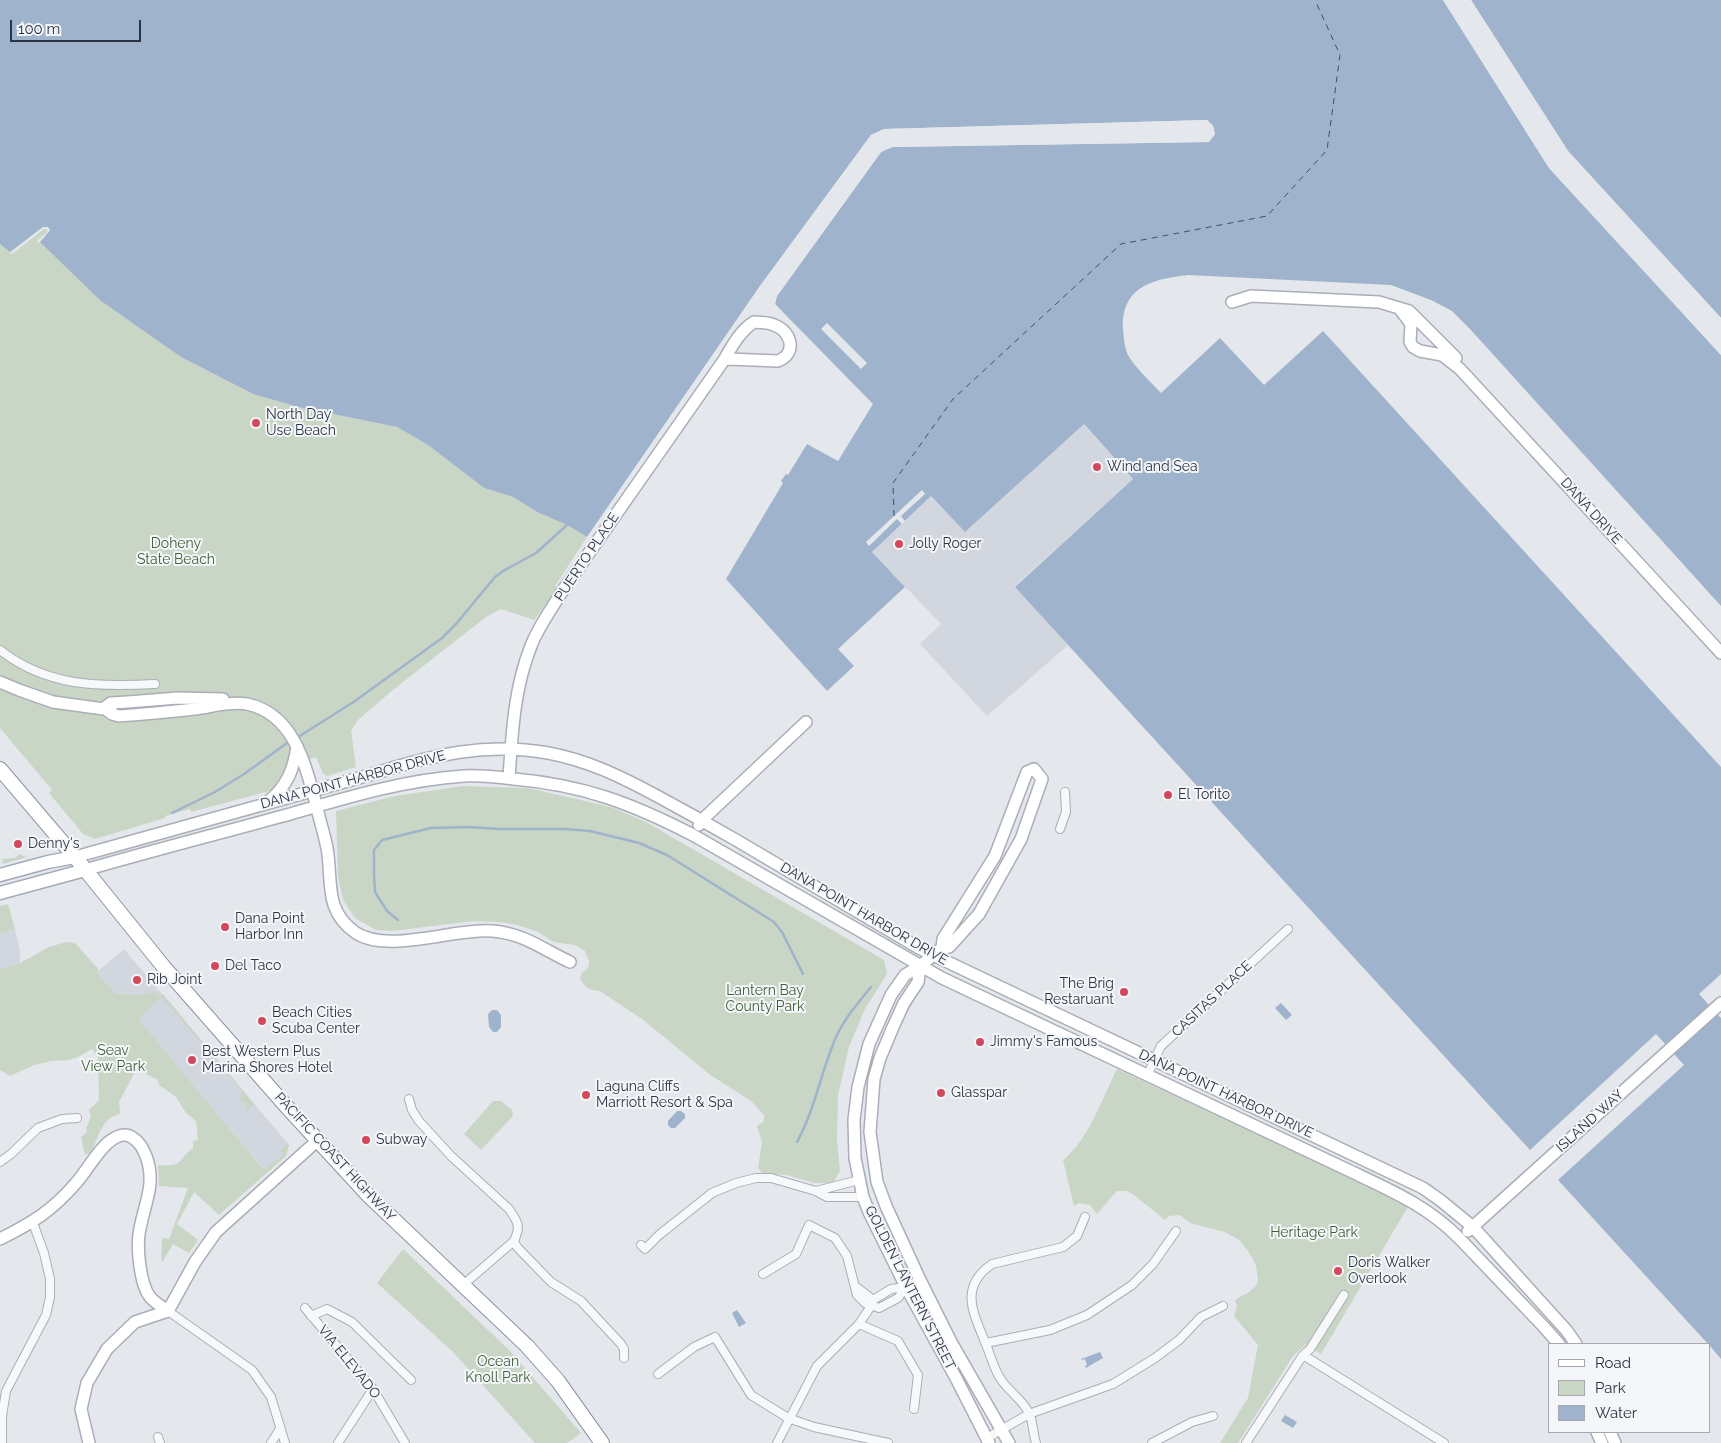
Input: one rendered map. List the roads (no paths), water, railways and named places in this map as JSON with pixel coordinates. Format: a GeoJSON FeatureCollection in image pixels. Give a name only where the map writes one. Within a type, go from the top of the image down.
{"type":"FeatureCollection","features":[{"type":"Feature","properties":{"kind":"highway","name":"PACIFIC COAST HIGHWAY"},"geometry":{"type":"LineString","coordinates":[[0,769],[75,857],[163,966],[318,1140],[369,1196],[527,1346],[558,1381],[602,1443]]}},
{"type":"Feature","properties":{"kind":"main road"},"geometry":{"type":"LineString","coordinates":[[0,875],[75,857]]}},
{"type":"Feature","properties":{"kind":"main road"},"geometry":{"type":"LineString","coordinates":[[0,893],[85,870]]}},
{"type":"Feature","properties":{"kind":"street","name":"DANA DRIVE"},"geometry":{"type":"LineString","coordinates":[[1232,302],[1251,296],[1379,302],[1409,311],[1416,316],[1460,362],[1460,369]]}},
{"type":"Feature","properties":{"kind":"street","name":"DANA DRIVE"},"geometry":{"type":"LineString","coordinates":[[1399,308],[1410,324],[1410,342],[1413,347],[1420,351],[1442,354],[1460,369],[1721,653]]}},
{"type":"Feature","properties":{"kind":"street","name":"PUERTO PLACE"},"geometry":{"type":"LineString","coordinates":[[509,778],[515,705],[523,672],[531,645],[561,593],[744,330],[754,322],[768,323],[783,330],[789,337],[791,345],[788,354],[778,361],[724,360]]}},
{"type":"Feature","properties":{"kind":"street"},"geometry":{"type":"LineString","coordinates":[[0,650],[26,667],[63,681],[87,685],[116,686],[155,684]]}},
{"type":"Feature","properties":{"kind":"street"},"geometry":{"type":"LineString","coordinates":[[0,682],[53,702],[104,708],[114,711],[235,703]]}},
{"type":"Feature","properties":{"kind":"street"},"geometry":{"type":"LineString","coordinates":[[104,708],[111,703],[178,698],[224,699],[256,707],[272,716],[288,729],[297,745],[312,790],[327,848],[331,899],[342,920],[358,933],[370,939],[389,942],[469,932],[505,933],[527,938],[570,962]]}},
{"type":"Feature","properties":{"kind":"street"},"geometry":{"type":"LineString","coordinates":[[165,709],[224,699]]}},
{"type":"Feature","properties":{"kind":"street"},"geometry":{"type":"LineString","coordinates":[[693,835],[702,820],[806,722]]}},
{"type":"Feature","properties":{"kind":"street"},"geometry":{"type":"LineString","coordinates":[[265,803],[278,793],[286,782],[295,760],[297,745]]}},
{"type":"Feature","properties":{"kind":"street","name":"DANA POINT HARBOR DRIVE"},"geometry":{"type":"LineString","coordinates":[[75,857],[442,754],[468,750],[511,750],[548,753],[601,768],[702,820],[938,951],[1153,1060],[1423,1188],[1473,1227],[1567,1331],[1575,1343]]}},
{"type":"Feature","properties":{"kind":"street","name":"GOLDEN LANTERN STREET"},"geometry":{"type":"LineString","coordinates":[[988,1441],[880,1238],[863,1197],[855,1158],[854,1120],[858,1087],[869,1044],[891,995],[905,975],[920,966],[938,951],[949,947],[979,914],[1021,839],[1042,779],[1034,769],[1027,772],[994,858]]}},
{"type":"Feature","properties":{"kind":"street","name":"DANA POINT HARBOR DRIVE"},"geometry":{"type":"LineString","coordinates":[[85,870],[316,806],[429,780],[466,776],[509,778],[542,781],[584,790],[651,814],[693,835],[942,978],[1414,1202],[1445,1224],[1558,1343]]}},
{"type":"Feature","properties":{"kind":"street"},"geometry":{"type":"LineString","coordinates":[[1060,829],[1066,812],[1065,792]]}},
{"type":"Feature","properties":{"kind":"street"},"geometry":{"type":"LineString","coordinates":[[938,951],[943,938],[994,858],[1006,867]]}},
{"type":"Feature","properties":{"kind":"street","name":"CASITAS PLACE"},"geometry":{"type":"LineString","coordinates":[[1147,1076],[1161,1046],[1288,929]]}},
{"type":"Feature","properties":{"kind":"street","name":"GOLDEN LANTERN STREET"},"geometry":{"type":"LineString","coordinates":[[920,966],[918,982],[904,1003],[893,1027],[880,1058],[874,1079],[871,1112],[872,1146],[877,1182],[920,1280],[951,1342],[1009,1443]]}},
{"type":"Feature","properties":{"kind":"street","name":"ISLAND WAY"},"geometry":{"type":"LineString","coordinates":[[1459,1238],[1721,1003]]}},
{"type":"Feature","properties":{"kind":"street"},"geometry":{"type":"LineString","coordinates":[[410,1099],[412,1110],[419,1121],[451,1156],[509,1209],[519,1227],[514,1241],[463,1285]]}},
{"type":"Feature","properties":{"kind":"street"},"geometry":{"type":"LineString","coordinates":[[0,1162],[38,1128],[62,1119],[77,1118]]}},
{"type":"Feature","properties":{"kind":"street"},"geometry":{"type":"LineString","coordinates":[[854,1120],[872,1146]]}},
{"type":"Feature","properties":{"kind":"street"},"geometry":{"type":"LineString","coordinates":[[0,1239],[33,1223],[63,1198],[108,1142],[120,1135],[130,1136],[141,1143],[149,1164],[151,1187],[139,1234],[141,1272],[150,1297],[252,1370],[271,1397],[285,1443]]}},
{"type":"Feature","properties":{"kind":"street"},"geometry":{"type":"LineString","coordinates":[[89,1443],[81,1409],[87,1383],[107,1348],[136,1322],[168,1311],[195,1262],[216,1232],[318,1140]]}},
{"type":"Feature","properties":{"kind":"street"},"geometry":{"type":"LineString","coordinates":[[641,1245],[645,1249],[712,1193],[736,1183],[756,1178],[771,1178],[816,1191],[827,1197],[863,1197]]}},
{"type":"Feature","properties":{"kind":"street"},"geometry":{"type":"LineString","coordinates":[[816,1191],[860,1180]]}},
{"type":"Feature","properties":{"kind":"street"},"geometry":{"type":"LineString","coordinates":[[1036,1443],[1030,1414],[999,1376],[974,1315],[971,1295],[974,1282],[992,1264],[1063,1247],[1077,1236],[1084,1217]]}},
{"type":"Feature","properties":{"kind":"street"},"geometry":{"type":"LineString","coordinates":[[2,1443],[2,1416],[6,1391],[46,1315],[50,1297],[50,1279],[44,1253],[33,1223]]}},
{"type":"Feature","properties":{"kind":"street"},"geometry":{"type":"LineString","coordinates":[[763,1274],[796,1254],[809,1225],[835,1238],[847,1256],[855,1290],[859,1298],[880,1308],[898,1298],[906,1287],[920,1280]]}},
{"type":"Feature","properties":{"kind":"street"},"geometry":{"type":"LineString","coordinates":[[986,1343],[1050,1330],[1087,1316],[1132,1285],[1153,1264],[1176,1231]]}},
{"type":"Feature","properties":{"kind":"street"},"geometry":{"type":"LineString","coordinates":[[514,1241],[535,1267],[551,1282],[581,1301],[621,1344],[624,1358]]}},
{"type":"Feature","properties":{"kind":"street"},"geometry":{"type":"LineString","coordinates":[[1246,1443],[1302,1355],[1310,1349],[1344,1295]]}},
{"type":"Feature","properties":{"kind":"street"},"geometry":{"type":"LineString","coordinates":[[777,1443],[788,1418],[817,1366],[859,1324],[872,1303]]}},
{"type":"Feature","properties":{"kind":"street"},"geometry":{"type":"LineString","coordinates":[[988,1441],[1001,1430],[1030,1414],[1114,1384],[1179,1340],[1201,1318],[1223,1306]]}},
{"type":"Feature","properties":{"kind":"street","name":"VIA ELEVADO"},"geometry":{"type":"LineString","coordinates":[[305,1308],[373,1389],[406,1443]]}},
{"type":"Feature","properties":{"kind":"street"},"geometry":{"type":"LineString","coordinates":[[311,1316],[327,1309],[352,1322],[411,1380]]}},
{"type":"Feature","properties":{"kind":"street"},"geometry":{"type":"LineString","coordinates":[[859,1324],[898,1341],[918,1375],[914,1409]]}},
{"type":"Feature","properties":{"kind":"street"},"geometry":{"type":"LineString","coordinates":[[658,1374],[694,1347],[715,1337],[751,1395],[788,1418],[814,1427],[888,1443]]}},
{"type":"Feature","properties":{"kind":"street"},"geometry":{"type":"LineString","coordinates":[[1302,1355],[1444,1443]]}},
{"type":"Feature","properties":{"kind":"street"},"geometry":{"type":"LineString","coordinates":[[338,1443],[373,1389]]}},
{"type":"Feature","properties":{"kind":"street"},"geometry":{"type":"LineString","coordinates":[[1152,1443],[1192,1422],[1213,1416]]}},
{"type":"Feature","properties":{"kind":"street"},"geometry":{"type":"LineString","coordinates":[[271,1443],[280,1429]]}},
{"type":"Feature","properties":{"kind":"water"},"geometry":{"type":"Polygon","coordinates":[[[0,0],[1443,0],[1549,168],[1721,355],[1721,606],[1470,329],[1452,311],[1431,300],[1391,285],[1188,275],[1163,279],[1142,287],[1134,294],[1124,314],[1125,345],[1128,355],[1135,365],[1161,393],[1220,338],[1264,385],[1323,331],[1721,767],[1721,974],[1699,994],[1721,1018],[1721,1359],[1711,1347],[1711,1343],[1707,1343],[1558,1180],[1684,1065],[1656,1034],[1530,1150],[1015,587],[1133,479],[1084,424],[965,532],[931,496],[872,552],[905,587],[838,649],[854,666],[827,691],[726,579],[783,483],[781,481],[786,474],[788,475],[807,444],[838,461],[873,404],[775,304],[777,296],[881,152],[892,147],[1209,142],[1215,134],[1213,126],[1207,120],[884,129],[871,135],[760,286],[587,537],[567,525],[537,512],[513,497],[484,488],[428,445],[397,427],[298,407],[253,394],[181,357],[101,301],[40,242],[50,230],[43,227],[10,252],[0,244],[0,0]]]}},
{"type":"Feature","properties":{"kind":"water"},"geometry":{"type":"Polygon","coordinates":[[[1471,0],[1721,0],[1721,318],[1568,151],[1471,0]]]}},
{"type":"Feature","properties":{"kind":"water"},"geometry":{"type":"Polygon","coordinates":[[[1281,1003],[1292,1015],[1286,1020],[1275,1008],[1281,1003]]]}},
{"type":"Feature","properties":{"kind":"water"},"geometry":{"type":"Polygon","coordinates":[[[492,1010],[497,1010],[501,1015],[501,1027],[497,1032],[493,1032],[489,1027],[488,1014],[492,1010]]]}},
{"type":"Feature","properties":{"kind":"water"},"geometry":{"type":"Polygon","coordinates":[[[677,1111],[685,1114],[685,1118],[675,1128],[671,1128],[668,1125],[668,1121],[677,1111]]]}},
{"type":"Feature","properties":{"kind":"water"},"geometry":{"type":"Polygon","coordinates":[[[737,1310],[746,1323],[739,1327],[732,1313],[737,1310]]]}},
{"type":"Feature","properties":{"kind":"water"},"geometry":{"type":"Polygon","coordinates":[[[1100,1352],[1103,1358],[1086,1368],[1085,1359],[1081,1359],[1100,1352]]]}},
{"type":"Feature","properties":{"kind":"water"},"geometry":{"type":"Polygon","coordinates":[[[1285,1415],[1297,1422],[1293,1428],[1281,1421],[1285,1415]]]}},
{"type":"Feature","properties":{"kind":"waterway"},"geometry":{"type":"LineString","coordinates":[[295,739],[355,701],[442,638],[495,577],[536,553],[567,525]]}},
{"type":"Feature","properties":{"kind":"waterway"},"geometry":{"type":"LineString","coordinates":[[172,813],[215,792],[290,741]]}},
{"type":"Feature","properties":{"kind":"waterway"},"geometry":{"type":"LineString","coordinates":[[398,920],[387,911],[375,892],[374,850],[382,840],[431,828],[469,827],[590,831],[639,843],[667,855],[774,922],[782,932],[803,974]]}},
{"type":"Feature","properties":{"kind":"waterway"},"geometry":{"type":"LineString","coordinates":[[797,1142],[809,1117],[836,1037],[848,1017],[871,987]]}},
{"type":"Feature","properties":{"kind":"place","name":"North Day Use Beach"},"geometry":{"type":"Point","coordinates":[256,423]}},
{"type":"Feature","properties":{"kind":"place","name":"Wind and Sea"},"geometry":{"type":"Point","coordinates":[1097,467]}},
{"type":"Feature","properties":{"kind":"place","name":"Jolly Roger"},"geometry":{"type":"Point","coordinates":[899,544]}},
{"type":"Feature","properties":{"kind":"place","name":"El Torito"},"geometry":{"type":"Point","coordinates":[1168,795]}},
{"type":"Feature","properties":{"kind":"place","name":"Denny's"},"geometry":{"type":"Point","coordinates":[18,844]}},
{"type":"Feature","properties":{"kind":"place","name":"Dana Point Harbor Inn"},"geometry":{"type":"Point","coordinates":[225,927]}},
{"type":"Feature","properties":{"kind":"place","name":"Del Taco"},"geometry":{"type":"Point","coordinates":[215,966]}},
{"type":"Feature","properties":{"kind":"place","name":"Rib Joint"},"geometry":{"type":"Point","coordinates":[137,980]}},
{"type":"Feature","properties":{"kind":"place","name":"The Brig Restaruant"},"geometry":{"type":"Point","coordinates":[1124,992]}},
{"type":"Feature","properties":{"kind":"place","name":"Beach Cities Scuba Center"},"geometry":{"type":"Point","coordinates":[262,1021]}},
{"type":"Feature","properties":{"kind":"place","name":"Jimmy's Famous"},"geometry":{"type":"Point","coordinates":[980,1042]}},
{"type":"Feature","properties":{"kind":"place","name":"Best Western Plus Marina Shores Hotel"},"geometry":{"type":"Point","coordinates":[192,1060]}},
{"type":"Feature","properties":{"kind":"place","name":"Glasspar"},"geometry":{"type":"Point","coordinates":[941,1093]}},
{"type":"Feature","properties":{"kind":"place","name":"Laguna Cliffs Marriott Resort & Spa"},"geometry":{"type":"Point","coordinates":[586,1095]}},
{"type":"Feature","properties":{"kind":"place","name":"Subway"},"geometry":{"type":"Point","coordinates":[366,1140]}},
{"type":"Feature","properties":{"kind":"place","name":"Doris Walker Overlook"},"geometry":{"type":"Point","coordinates":[1338,1271]}},
{"type":"Feature","properties":{"kind":"park label","name":"Doheny State Beach"},"geometry":{"type":"Point","coordinates":[176,552]}},
{"type":"Feature","properties":{"kind":"park label","name":"Lantern Bay County Park"},"geometry":{"type":"Point","coordinates":[765,1000]}},
{"type":"Feature","properties":{"kind":"park label","name":"Seav View Park"},"geometry":{"type":"Point","coordinates":[113,1060]}},
{"type":"Feature","properties":{"kind":"park label","name":"Heritage Park"},"geometry":{"type":"Point","coordinates":[1314,1233]}},
{"type":"Feature","properties":{"kind":"park label","name":"Ocean Knoll Park"},"geometry":{"type":"Point","coordinates":[498,1370]}}]}
